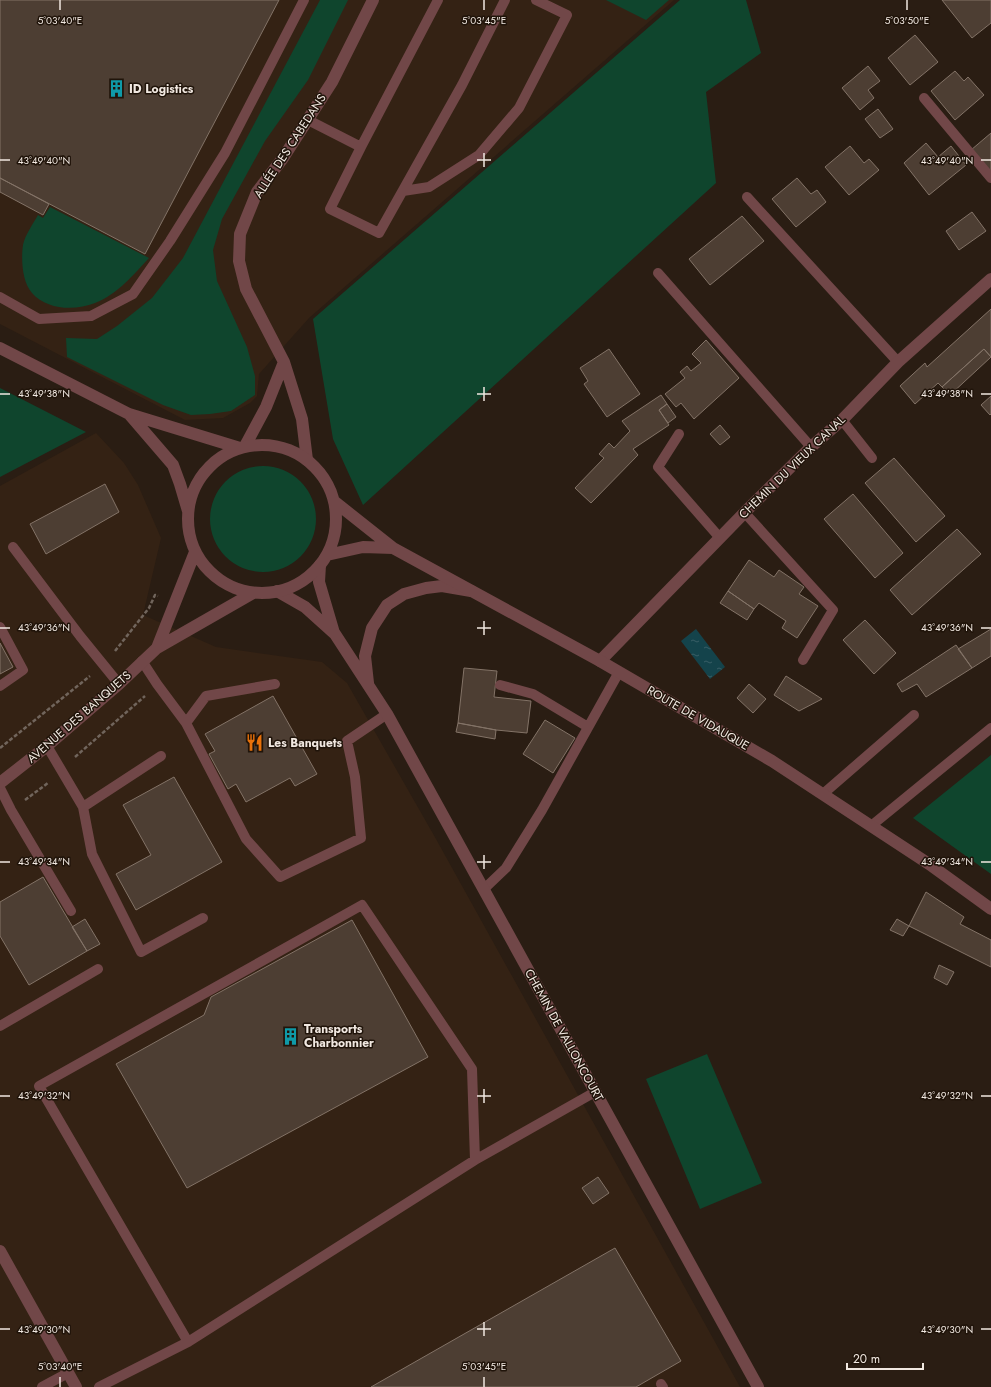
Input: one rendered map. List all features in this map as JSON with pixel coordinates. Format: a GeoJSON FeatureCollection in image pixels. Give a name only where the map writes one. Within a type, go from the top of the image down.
{"type":"FeatureCollection","features":[{"type":"Feature","properties":{"kind":"street","name":"ALLÉE DES CABEDANS"},"geometry":{"type":"LineString","coordinates":[[307,460],[302,419],[284,362],[246,289],[239,261],[240,234],[257,192],[283,158],[332,82],[372,0]]}},
{"type":"Feature","properties":{"kind":"street","name":"CHEMIN DU VIEUX CANAL"},"geometry":{"type":"LineString","coordinates":[[600,661],[744,512],[811,447],[842,420],[898,362],[991,279]]}},
{"type":"Feature","properties":{"kind":"street"},"geometry":{"type":"LineString","coordinates":[[0,348],[129,414],[243,447],[278,446],[307,460],[325,478],[335,502],[336,520],[334,538],[327,555],[320,565],[301,582],[277,591],[253,593],[219,580],[195,552],[189,532],[188,511],[173,465],[129,414]]}},
{"type":"Feature","properties":{"kind":"street"},"geometry":{"type":"LineString","coordinates":[[188,511],[196,484],[215,461],[243,447],[266,407],[284,362]]}},
{"type":"Feature","properties":{"kind":"street","name":"ROUTE DE VIDAUQUE"},"geometry":{"type":"LineString","coordinates":[[335,502],[393,548],[600,661],[772,761],[929,864],[991,908]]}},
{"type":"Feature","properties":{"kind":"street","name":"ROUTE DE VIDAUQUE"},"geometry":{"type":"LineString","coordinates":[[327,555],[363,547],[393,548]]}},
{"type":"Feature","properties":{"kind":"street","name":"AVENUE DES BANQUETS"},"geometry":{"type":"LineString","coordinates":[[157,648],[195,552]]}},
{"type":"Feature","properties":{"kind":"street","name":"CHEMIN DE VALLONCOURT"},"geometry":{"type":"LineString","coordinates":[[320,565],[319,582],[335,634]]}},
{"type":"Feature","properties":{"kind":"street","name":"CHEMIN DE VALLONCOURT"},"geometry":{"type":"LineString","coordinates":[[368,684],[366,656],[372,628],[387,605],[404,594],[426,588],[442,586],[474,592]]}},
{"type":"Feature","properties":{"kind":"street","name":"CHEMIN DE VALLONCOURT"},"geometry":{"type":"LineString","coordinates":[[277,591],[305,607],[335,634],[387,714],[758,1387]]}},
{"type":"Feature","properties":{"kind":"street","name":"AVENUE DES BANQUETS"},"geometry":{"type":"LineString","coordinates":[[0,784],[119,684],[157,648],[253,593]]}},
{"type":"Feature","properties":{"kind":"street"},"geometry":{"type":"LineString","coordinates":[[0,1251],[76,1387]]}},
{"type":"Feature","properties":{"kind":"lane"},"geometry":{"type":"LineString","coordinates":[[0,297],[39,319],[91,316],[133,294],[170,241],[225,153],[304,0]]}},
{"type":"Feature","properties":{"kind":"lane"},"geometry":{"type":"LineString","coordinates":[[438,0],[330,209],[379,233],[462,85],[505,0]]}},
{"type":"Feature","properties":{"kind":"lane"},"geometry":{"type":"LineString","coordinates":[[403,191],[430,187],[479,155],[519,108],[567,15],[536,0]]}},
{"type":"Feature","properties":{"kind":"lane"},"geometry":{"type":"LineString","coordinates":[[924,98],[991,178]]}},
{"type":"Feature","properties":{"kind":"lane"},"geometry":{"type":"LineString","coordinates":[[308,120],[361,147]]}},
{"type":"Feature","properties":{"kind":"lane"},"geometry":{"type":"LineString","coordinates":[[747,197],[898,362]]}},
{"type":"Feature","properties":{"kind":"lane"},"geometry":{"type":"LineString","coordinates":[[658,273],[811,447]]}},
{"type":"Feature","properties":{"kind":"lane"},"geometry":{"type":"LineString","coordinates":[[842,420],[872,458]]}},
{"type":"Feature","properties":{"kind":"lane"},"geometry":{"type":"LineString","coordinates":[[679,434],[658,467],[720,538]]}},
{"type":"Feature","properties":{"kind":"lane"},"geometry":{"type":"LineString","coordinates":[[744,512],[833,610],[803,660]]}},
{"type":"Feature","properties":{"kind":"lane"},"geometry":{"type":"LineString","coordinates":[[12,547],[119,684]]}},
{"type":"Feature","properties":{"kind":"lane"},"geometry":{"type":"LineString","coordinates":[[0,627],[23,670],[0,686]]}},
{"type":"Feature","properties":{"kind":"lane"},"geometry":{"type":"LineString","coordinates":[[142,661],[186,723],[246,839],[280,877],[361,838],[355,777],[347,741],[387,714]]}},
{"type":"Feature","properties":{"kind":"lane"},"geometry":{"type":"LineString","coordinates":[[484,890],[506,868],[619,672]]}},
{"type":"Feature","properties":{"kind":"lane"},"geometry":{"type":"LineString","coordinates":[[186,723],[206,696],[275,684]]}},
{"type":"Feature","properties":{"kind":"lane"},"geometry":{"type":"LineString","coordinates":[[500,685],[533,694],[588,727]]}},
{"type":"Feature","properties":{"kind":"lane"},"geometry":{"type":"LineString","coordinates":[[823,794],[914,715]]}},
{"type":"Feature","properties":{"kind":"lane"},"geometry":{"type":"LineString","coordinates":[[871,826],[991,728]]}},
{"type":"Feature","properties":{"kind":"lane"},"geometry":{"type":"LineString","coordinates":[[47,746],[83,807],[92,854],[141,952],[203,918]]}},
{"type":"Feature","properties":{"kind":"lane"},"geometry":{"type":"LineString","coordinates":[[83,807],[161,756]]}},
{"type":"Feature","properties":{"kind":"lane"},"geometry":{"type":"LineString","coordinates":[[0,788],[11,810],[71,910]]}},
{"type":"Feature","properties":{"kind":"lane"},"geometry":{"type":"LineString","coordinates":[[188,1342],[39,1086],[362,905],[472,1069],[476,1160]]}},
{"type":"Feature","properties":{"kind":"lane"},"geometry":{"type":"LineString","coordinates":[[0,1026],[98,969]]}},
{"type":"Feature","properties":{"kind":"lane"},"geometry":{"type":"LineString","coordinates":[[99,1387],[188,1342],[476,1160],[595,1092]]}},
{"type":"Feature","properties":{"kind":"lane"},"geometry":{"type":"LineString","coordinates":[[42,1387],[68,1373]]}},
{"type":"Feature","properties":{"kind":"shaded area"},"geometry":{"type":"Polygon","coordinates":[[[0,0],[674,0],[309,318],[259,374],[257,396],[250,403],[223,418],[185,420],[0,324],[0,0]]]}},
{"type":"Feature","properties":{"kind":"shaded area"},"geometry":{"type":"Polygon","coordinates":[[[96,433],[124,463],[138,485],[161,538],[143,615],[216,647],[322,662],[347,683],[436,839],[740,1387],[0,1387],[0,486],[96,433]]]}},
{"type":"Feature","properties":{"kind":"green space"},"geometry":{"type":"Polygon","coordinates":[[[320,0],[348,0],[308,80],[265,141],[222,219],[213,250],[217,281],[247,347],[255,376],[255,395],[231,411],[191,415],[163,405],[67,357],[66,338],[97,339],[117,326],[152,298],[183,258],[320,0]]]}},
{"type":"Feature","properties":{"kind":"green space"},"geometry":{"type":"Polygon","coordinates":[[[606,0],[669,0],[646,20],[606,0]]]}},
{"type":"Feature","properties":{"kind":"green space"},"geometry":{"type":"Polygon","coordinates":[[[680,0],[746,0],[761,53],[706,92],[716,183],[363,505],[333,439],[313,319],[680,0]]]}},
{"type":"Feature","properties":{"kind":"green space"},"geometry":{"type":"Polygon","coordinates":[[[50,207],[149,258],[111,295],[95,303],[87,306],[70,308],[53,306],[45,303],[32,293],[26,283],[22,263],[22,251],[25,237],[38,215],[43,218],[50,207]]]}},
{"type":"Feature","properties":{"kind":"green space"},"geometry":{"type":"Polygon","coordinates":[[[0,388],[86,432],[0,477],[0,388]]]}},
{"type":"Feature","properties":{"kind":"green space"},"geometry":{"type":"Polygon","coordinates":[[[263,466],[283,470],[301,481],[312,499],[316,519],[312,539],[301,557],[283,568],[263,572],[243,568],[225,557],[214,539],[210,519],[214,499],[225,481],[243,470],[263,466]]]}},
{"type":"Feature","properties":{"kind":"green space"},"geometry":{"type":"Polygon","coordinates":[[[991,755],[991,874],[913,818],[991,755]]]}},
{"type":"Feature","properties":{"kind":"green space"},"geometry":{"type":"Polygon","coordinates":[[[707,1054],[762,1183],[700,1209],[646,1079],[707,1054]]]}},
{"type":"Feature","properties":{"kind":"water"},"geometry":{"type":"Polygon","coordinates":[[[696,629],[725,667],[710,679],[681,641],[696,629]]]}},
{"type":"Feature","properties":{"kind":"building","name":"ID Logistics"},"geometry":{"type":"Polygon","coordinates":[[[0,0],[279,0],[145,254],[0,178],[0,0]]]}},
{"type":"Feature","properties":{"kind":"building"},"geometry":{"type":"Polygon","coordinates":[[[942,0],[991,0],[991,23],[972,38],[942,0]]]}},
{"type":"Feature","properties":{"kind":"building"},"geometry":{"type":"Polygon","coordinates":[[[915,35],[938,62],[910,85],[888,58],[915,35]]]}},
{"type":"Feature","properties":{"kind":"building"},"geometry":{"type":"Polygon","coordinates":[[[868,66],[880,81],[868,90],[874,98],[860,110],[842,88],[868,66]]]}},
{"type":"Feature","properties":{"kind":"building"},"geometry":{"type":"Polygon","coordinates":[[[955,71],[964,81],[968,77],[984,95],[955,120],[931,91],[955,71]]]}},
{"type":"Feature","properties":{"kind":"building"},"geometry":{"type":"Polygon","coordinates":[[[878,109],[893,129],[880,138],[865,119],[878,109]]]}},
{"type":"Feature","properties":{"kind":"building"},"geometry":{"type":"Polygon","coordinates":[[[991,133],[991,173],[971,150],[991,133]]]}},
{"type":"Feature","properties":{"kind":"building"},"geometry":{"type":"Polygon","coordinates":[[[926,143],[938,157],[951,146],[966,165],[929,195],[904,163],[926,143]]]}},
{"type":"Feature","properties":{"kind":"building"},"geometry":{"type":"Polygon","coordinates":[[[850,146],[864,163],[869,159],[879,170],[849,195],[825,167],[850,146]]]}},
{"type":"Feature","properties":{"kind":"building"},"geometry":{"type":"Polygon","coordinates":[[[0,178],[49,204],[43,215],[0,192],[0,178]]]}},
{"type":"Feature","properties":{"kind":"building"},"geometry":{"type":"Polygon","coordinates":[[[797,178],[811,194],[817,190],[826,202],[796,227],[772,199],[797,178]]]}},
{"type":"Feature","properties":{"kind":"building"},"geometry":{"type":"Polygon","coordinates":[[[972,212],[986,231],[959,250],[946,231],[972,212]]]}},
{"type":"Feature","properties":{"kind":"building"},"geometry":{"type":"Polygon","coordinates":[[[742,216],[764,241],[710,285],[689,259],[742,216]]]}},
{"type":"Feature","properties":{"kind":"building"},"geometry":{"type":"Polygon","coordinates":[[[991,309],[991,357],[984,349],[942,387],[938,383],[915,404],[900,386],[925,363],[927,367],[991,309]]]}},
{"type":"Feature","properties":{"kind":"building"},"geometry":{"type":"Polygon","coordinates":[[[706,340],[739,378],[694,419],[681,403],[676,407],[665,394],[685,378],[680,372],[687,366],[691,371],[701,363],[692,354],[706,340]]]}},
{"type":"Feature","properties":{"kind":"building"},"geometry":{"type":"Polygon","coordinates":[[[609,349],[640,394],[607,417],[584,384],[588,381],[580,368],[609,349]]]}},
{"type":"Feature","properties":{"kind":"building"},"geometry":{"type":"Polygon","coordinates":[[[984,349],[991,357],[950,395],[942,387],[984,349]]]}},
{"type":"Feature","properties":{"kind":"building"},"geometry":{"type":"Polygon","coordinates":[[[661,395],[667,404],[659,410],[669,425],[633,449],[638,455],[591,503],[575,488],[604,458],[599,454],[609,443],[614,448],[630,431],[622,421],[661,395]]]}},
{"type":"Feature","properties":{"kind":"building"},"geometry":{"type":"Polygon","coordinates":[[[991,396],[991,414],[990,415],[981,405],[991,396]]]}},
{"type":"Feature","properties":{"kind":"building"},"geometry":{"type":"Polygon","coordinates":[[[667,404],[676,417],[668,423],[659,410],[667,404]]]}},
{"type":"Feature","properties":{"kind":"building"},"geometry":{"type":"Polygon","coordinates":[[[720,425],[730,437],[720,445],[710,434],[720,425]]]}},
{"type":"Feature","properties":{"kind":"building"},"geometry":{"type":"Polygon","coordinates":[[[894,458],[945,516],[916,542],[865,483],[894,458]]]}},
{"type":"Feature","properties":{"kind":"building"},"geometry":{"type":"Polygon","coordinates":[[[105,484],[119,512],[46,554],[30,524],[105,484]]]}},
{"type":"Feature","properties":{"kind":"building"},"geometry":{"type":"Polygon","coordinates":[[[853,494],[903,553],[875,578],[824,519],[853,494]]]}},
{"type":"Feature","properties":{"kind":"building"},"geometry":{"type":"Polygon","coordinates":[[[957,529],[981,554],[912,615],[890,590],[957,529]]]}},
{"type":"Feature","properties":{"kind":"building"},"geometry":{"type":"Polygon","coordinates":[[[749,560],[774,577],[779,570],[804,587],[799,594],[818,606],[797,638],[782,628],[786,621],[759,603],[754,609],[728,591],[749,560]]]}},
{"type":"Feature","properties":{"kind":"building"},"geometry":{"type":"Polygon","coordinates":[[[728,591],[754,609],[747,620],[720,603],[728,591]]]}},
{"type":"Feature","properties":{"kind":"building"},"geometry":{"type":"Polygon","coordinates":[[[865,620],[896,653],[874,674],[843,640],[865,620]]]}},
{"type":"Feature","properties":{"kind":"building"},"geometry":{"type":"Polygon","coordinates":[[[991,629],[991,656],[972,668],[958,649],[991,629]]]}},
{"type":"Feature","properties":{"kind":"building"},"geometry":{"type":"Polygon","coordinates":[[[0,643],[13,667],[0,674],[0,643]]]}},
{"type":"Feature","properties":{"kind":"building"},"geometry":{"type":"Polygon","coordinates":[[[956,645],[972,668],[926,697],[917,684],[902,692],[897,684],[956,645]]]}},
{"type":"Feature","properties":{"kind":"building"},"geometry":{"type":"Polygon","coordinates":[[[464,668],[497,671],[494,697],[531,701],[527,733],[496,730],[458,723],[464,668]]]}},
{"type":"Feature","properties":{"kind":"building"},"geometry":{"type":"Polygon","coordinates":[[[786,676],[822,699],[799,711],[774,695],[786,676]]]}},
{"type":"Feature","properties":{"kind":"building"},"geometry":{"type":"Polygon","coordinates":[[[749,684],[766,699],[753,713],[737,698],[749,684]]]}},
{"type":"Feature","properties":{"kind":"building","name":"Les Banquets"},"geometry":{"type":"Polygon","coordinates":[[[273,696],[317,774],[295,786],[290,778],[246,802],[236,784],[228,789],[209,754],[215,751],[205,734],[273,696]]]}},
{"type":"Feature","properties":{"kind":"building"},"geometry":{"type":"Polygon","coordinates":[[[545,720],[575,738],[553,773],[523,754],[545,720]]]}},
{"type":"Feature","properties":{"kind":"building"},"geometry":{"type":"Polygon","coordinates":[[[458,723],[496,730],[495,739],[456,732],[458,723]]]}},
{"type":"Feature","properties":{"kind":"building"},"geometry":{"type":"Polygon","coordinates":[[[174,777],[222,862],[136,910],[116,874],[151,855],[123,805],[174,777]]]}},
{"type":"Feature","properties":{"kind":"building"},"geometry":{"type":"Polygon","coordinates":[[[43,877],[87,951],[29,985],[0,936],[0,902],[43,877]]]}},
{"type":"Feature","properties":{"kind":"building"},"geometry":{"type":"Polygon","coordinates":[[[926,892],[964,917],[960,924],[991,940],[991,967],[909,926],[926,892]]]}},
{"type":"Feature","properties":{"kind":"building"},"geometry":{"type":"Polygon","coordinates":[[[85,919],[100,944],[87,951],[72,927],[85,919]]]}},
{"type":"Feature","properties":{"kind":"building"},"geometry":{"type":"Polygon","coordinates":[[[897,919],[909,926],[903,936],[890,930],[897,919]]]}},
{"type":"Feature","properties":{"kind":"building","name":"Transports Charbonnier"},"geometry":{"type":"Polygon","coordinates":[[[352,920],[428,1057],[187,1188],[116,1064],[204,1015],[211,997],[352,920]]]}},
{"type":"Feature","properties":{"kind":"building"},"geometry":{"type":"Polygon","coordinates":[[[939,965],[954,972],[947,985],[934,978],[939,965]]]}},
{"type":"Feature","properties":{"kind":"building"},"geometry":{"type":"Polygon","coordinates":[[[598,1177],[609,1193],[593,1204],[582,1188],[598,1177]]]}},
{"type":"Feature","properties":{"kind":"building"},"geometry":{"type":"Polygon","coordinates":[[[615,1248],[681,1361],[636,1387],[371,1387],[615,1248]]]}},
{"type":"Feature","properties":{"kind":"place","name":"ID Logistics"},"geometry":{"type":"Point","coordinates":[116,89]}},
{"type":"Feature","properties":{"kind":"place","name":"Les Banquets"},"geometry":{"type":"Point","coordinates":[255,743]}},
{"type":"Feature","properties":{"kind":"place","name":"Transports Charbonnier"},"geometry":{"type":"Point","coordinates":[291,1036]}}]}
